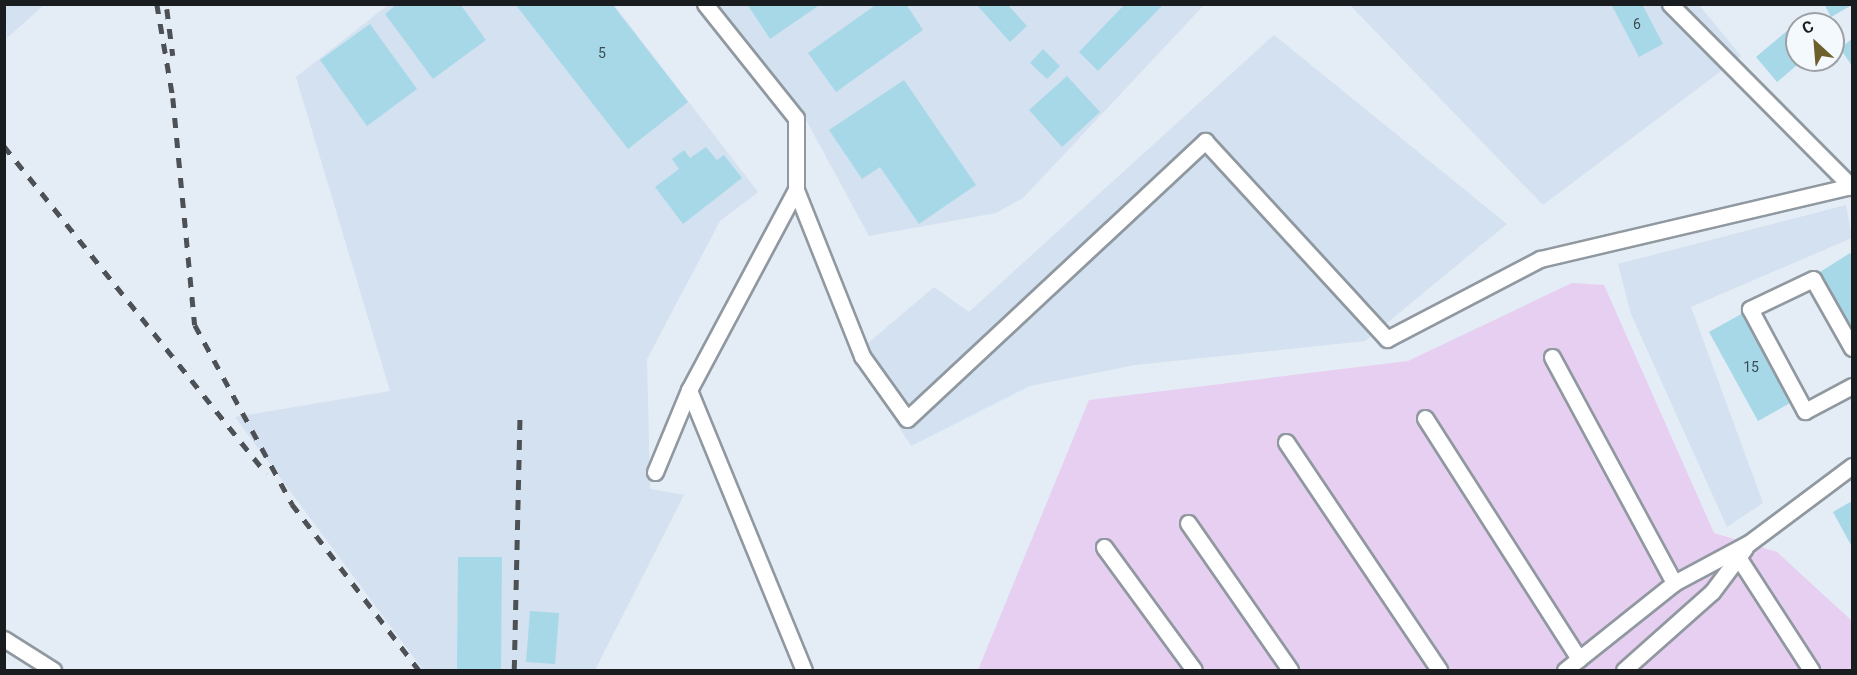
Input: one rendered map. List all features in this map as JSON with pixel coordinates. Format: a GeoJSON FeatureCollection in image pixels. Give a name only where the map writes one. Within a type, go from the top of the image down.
{"type":"FeatureCollection","features":[{"type":"Feature","properties":{"kind":"street"},"geometry":{"type":"LineString","coordinates":[[705,4],[796,118],[796,190],[862,356],[907,419],[1205,141],[1387,339],[1540,259],[1852,187]]}},
{"type":"Feature","properties":{"kind":"street"},"geometry":{"type":"LineString","coordinates":[[1670,4],[1852,187]]}},
{"type":"Feature","properties":{"kind":"street"},"geometry":{"type":"LineString","coordinates":[[655,472],[688,390],[796,190]]}},
{"type":"Feature","properties":{"kind":"street"},"geometry":{"type":"LineString","coordinates":[[1852,348],[1813,279],[1750,309],[1805,411],[1852,386]]}},
{"type":"Feature","properties":{"kind":"street"},"geometry":{"type":"LineString","coordinates":[[1552,357],[1674,583]]}},
{"type":"Feature","properties":{"kind":"street"},"geometry":{"type":"LineString","coordinates":[[688,390],[804,670]]}},
{"type":"Feature","properties":{"kind":"street"},"geometry":{"type":"LineString","coordinates":[[1425,418],[1579,659]]}},
{"type":"Feature","properties":{"kind":"street"},"geometry":{"type":"LineString","coordinates":[[1286,442],[1439,670]]}},
{"type":"Feature","properties":{"kind":"street"},"geometry":{"type":"LineString","coordinates":[[1565,670],[1674,583],[1749,543],[1852,466]]}},
{"type":"Feature","properties":{"kind":"street"},"geometry":{"type":"LineString","coordinates":[[1188,523],[1290,670]]}},
{"type":"Feature","properties":{"kind":"street"},"geometry":{"type":"LineString","coordinates":[[1624,670],[1712,592],[1749,543]]}},
{"type":"Feature","properties":{"kind":"street"},"geometry":{"type":"LineString","coordinates":[[1104,547],[1194,670]]}},
{"type":"Feature","properties":{"kind":"street"},"geometry":{"type":"LineString","coordinates":[[1738,557],[1811,670]]}},
{"type":"Feature","properties":{"kind":"street"},"geometry":{"type":"LineString","coordinates":[[4,639],[53,670]]}},
{"type":"Feature","properties":{"kind":"shaded area"},"geometry":{"type":"Polygon","coordinates":[[[5,4],[44,4],[44,5],[7,38],[5,4]]]}},
{"type":"Feature","properties":{"kind":"shaded area"},"geometry":{"type":"Polygon","coordinates":[[[388,5],[614,5],[758,192],[720,221],[647,359],[650,489],[684,495],[595,670],[423,670],[235,417],[390,391],[296,77],[388,5]]]}},
{"type":"Feature","properties":{"kind":"shaded area"},"geometry":{"type":"Polygon","coordinates":[[[714,5],[1204,5],[1023,198],[996,213],[869,236],[805,118],[714,5]]]}},
{"type":"Feature","properties":{"kind":"shaded area"},"geometry":{"type":"Polygon","coordinates":[[[1350,5],[1699,5],[1741,56],[1543,205],[1350,5]]]}},
{"type":"Feature","properties":{"kind":"shaded area"},"geometry":{"type":"Polygon","coordinates":[[[1274,35],[1507,224],[1365,341],[1135,365],[1030,386],[911,446],[854,355],[934,287],[969,312],[1274,35]]]}},
{"type":"Feature","properties":{"kind":"shaded area"},"geometry":{"type":"Polygon","coordinates":[[[1846,205],[1852,238],[1691,307],[1763,503],[1727,527],[1631,314],[1618,264],[1846,205]]]}},
{"type":"Feature","properties":{"kind":"shaded area"},"geometry":{"type":"Polygon","coordinates":[[[1572,283],[1604,285],[1714,533],[1777,552],[1852,621],[1852,670],[978,670],[1089,400],[1408,361],[1572,283]]]}},
{"type":"Feature","properties":{"kind":"building"},"geometry":{"type":"Polygon","coordinates":[[[397,4],[460,4],[486,40],[433,79],[385,14],[397,4]]]}},
{"type":"Feature","properties":{"kind":"building"},"geometry":{"type":"Polygon","coordinates":[[[515,4],[612,4],[688,102],[628,149],[515,4]]]}},
{"type":"Feature","properties":{"kind":"building"},"geometry":{"type":"Polygon","coordinates":[[[747,4],[821,4],[770,39],[747,4]]]}},
{"type":"Feature","properties":{"kind":"building"},"geometry":{"type":"Polygon","coordinates":[[[877,4],[906,4],[923,30],[836,92],[808,53],[877,4]]]}},
{"type":"Feature","properties":{"kind":"building"},"geometry":{"type":"Polygon","coordinates":[[[976,4],[1007,4],[1027,26],[1010,42],[976,4]]]}},
{"type":"Feature","properties":{"kind":"building"},"geometry":{"type":"Polygon","coordinates":[[[1125,4],[1164,4],[1098,71],[1079,52],[1125,4]]]}},
{"type":"Feature","properties":{"kind":"building"},"geometry":{"type":"Polygon","coordinates":[[[1611,4],[1642,4],[1663,44],[1639,57],[1611,4]]]}},
{"type":"Feature","properties":{"kind":"building"},"geometry":{"type":"Polygon","coordinates":[[[1824,4],[1852,4],[1840,12],[1828,12],[1824,4]]]}},
{"type":"Feature","properties":{"kind":"building"},"geometry":{"type":"Polygon","coordinates":[[[370,24],[417,89],[367,126],[320,60],[370,24]]]}},
{"type":"Feature","properties":{"kind":"building"},"geometry":{"type":"Polygon","coordinates":[[[1785,33],[1785,72],[1789,72],[1777,82],[1756,57],[1785,33]]]}},
{"type":"Feature","properties":{"kind":"building"},"geometry":{"type":"Polygon","coordinates":[[[1852,39],[1852,66],[1845,56],[1845,44],[1852,39]]]}},
{"type":"Feature","properties":{"kind":"building"},"geometry":{"type":"Polygon","coordinates":[[[1043,49],[1060,66],[1047,79],[1030,63],[1043,49]]]}},
{"type":"Feature","properties":{"kind":"building"},"geometry":{"type":"Polygon","coordinates":[[[1067,76],[1100,112],[1062,147],[1029,110],[1067,76]]]}},
{"type":"Feature","properties":{"kind":"building"},"geometry":{"type":"Polygon","coordinates":[[[904,80],[976,185],[919,224],[880,167],[862,179],[829,130],[904,80]]]}},
{"type":"Feature","properties":{"kind":"building"},"geometry":{"type":"Polygon","coordinates":[[[706,147],[717,160],[724,155],[742,178],[683,224],[655,187],[679,169],[672,159],[684,150],[690,158],[706,147]]]}},
{"type":"Feature","properties":{"kind":"building"},"geometry":{"type":"Polygon","coordinates":[[[1850,253],[1852,256],[1852,332],[1817,274],[1850,253]]]}},
{"type":"Feature","properties":{"kind":"building"},"geometry":{"type":"Polygon","coordinates":[[[1743,313],[1792,402],[1758,421],[1709,332],[1743,313]]]}},
{"type":"Feature","properties":{"kind":"building"},"geometry":{"type":"Polygon","coordinates":[[[1852,501],[1852,547],[1833,512],[1852,501]]]}},
{"type":"Feature","properties":{"kind":"building"},"geometry":{"type":"Polygon","coordinates":[[[458,557],[502,557],[501,670],[457,670],[458,557]]]}},
{"type":"Feature","properties":{"kind":"building"},"geometry":{"type":"Polygon","coordinates":[[[530,611],[559,613],[555,664],[526,662],[530,611]]]}},
{"type":"Feature","properties":{"kind":"railway"},"geometry":{"type":"LineString","coordinates":[[157,4],[173,98],[195,325],[292,504],[419,670]]}},
{"type":"Feature","properties":{"kind":"railway"},"geometry":{"type":"LineString","coordinates":[[167,9],[173,56]]}},
{"type":"Feature","properties":{"kind":"railway"},"geometry":{"type":"LineString","coordinates":[[4,146],[267,474]]}},
{"type":"Feature","properties":{"kind":"railway"},"geometry":{"type":"LineString","coordinates":[[514,670],[520,411]]}}]}
